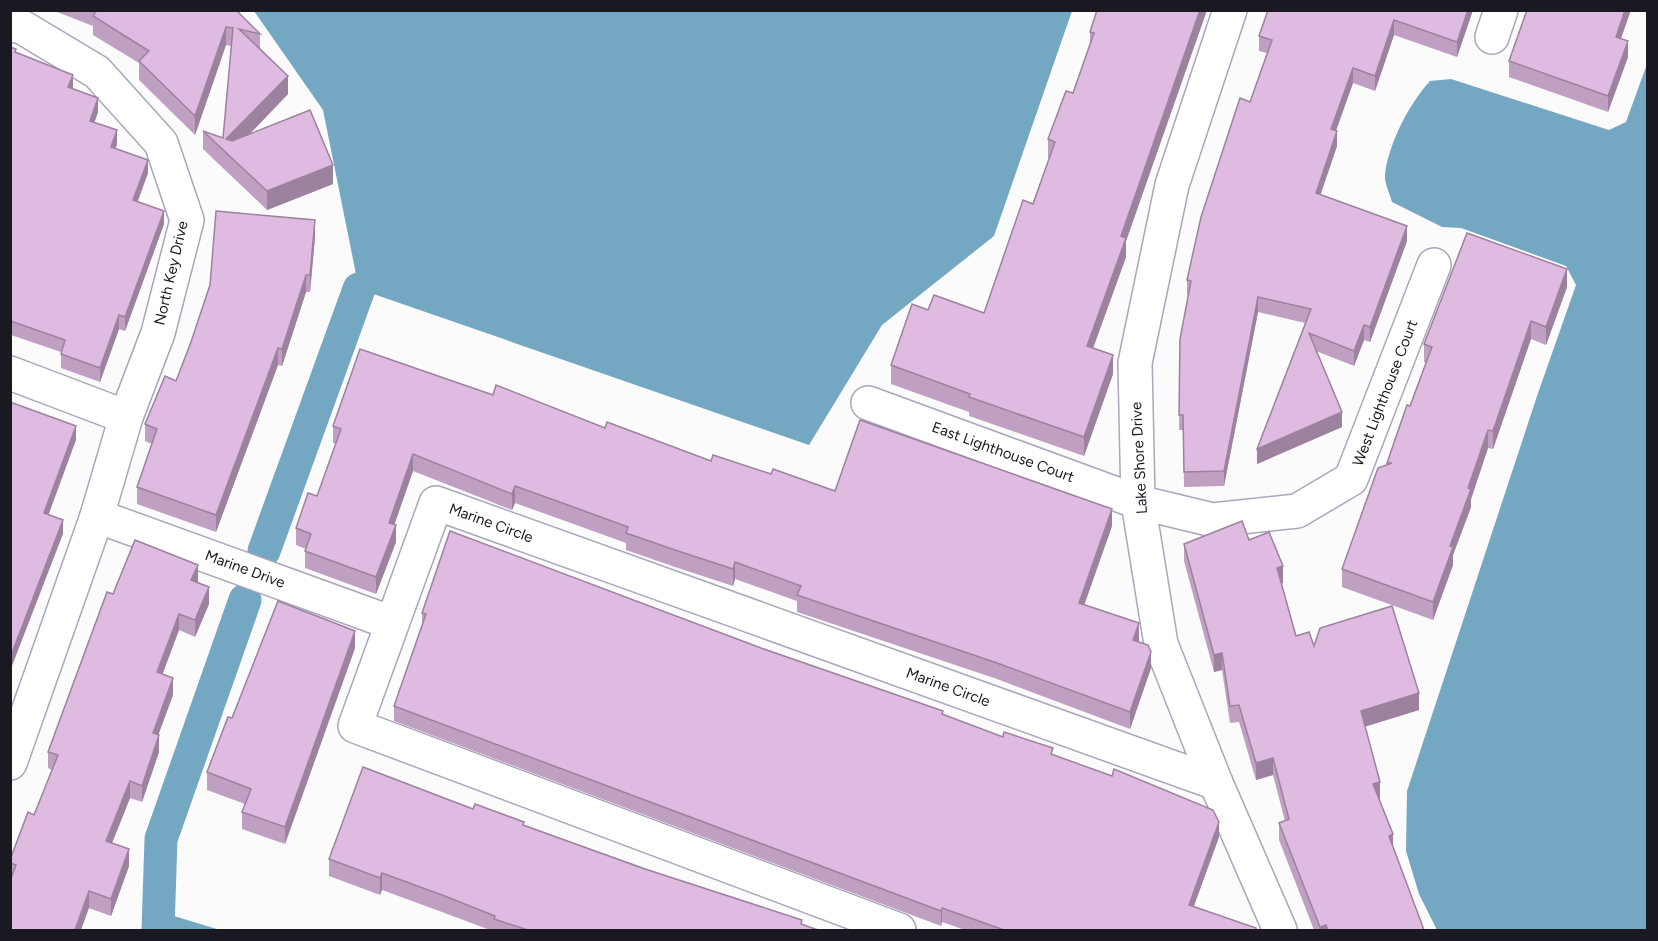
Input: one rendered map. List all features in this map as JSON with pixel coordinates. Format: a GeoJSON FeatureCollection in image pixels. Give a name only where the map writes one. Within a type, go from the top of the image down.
{"type":"FeatureCollection","features":[{"type":"Feature","properties":{"kind":"street","name":"Lake Shore Drive"},"geometry":{"type":"LineString","coordinates":[[1230,10],[1172,184],[1135,363],[1138,502],[1161,644],[1216,783],[1280,930]]}},
{"type":"Feature","properties":{"kind":"street","name":"North Key Drive"},"geometry":{"type":"LineString","coordinates":[[10,25],[22,27],[97,72],[113,89],[161,143],[187,220],[158,333],[126,417]]}},
{"type":"Feature","properties":{"kind":"street","name":"West Lighthouse Court"},"geometry":{"type":"LineString","coordinates":[[1138,502],[1213,520],[1297,512],[1351,479],[1434,266]]}},
{"type":"Feature","properties":{"kind":"street"},"geometry":{"type":"LineString","coordinates":[[10,373],[126,417],[97,516],[10,763]]}},
{"type":"Feature","properties":{"kind":"street","name":"East Lighthouse Court"},"geometry":{"type":"LineString","coordinates":[[868,403],[1138,502]]}},
{"type":"Feature","properties":{"kind":"street","name":"Marine Circle"},"geometry":{"type":"LineString","coordinates":[[899,930],[354,726],[436,502],[1216,783]]}},
{"type":"Feature","properties":{"kind":"street","name":"Marine Drive"},"geometry":{"type":"LineString","coordinates":[[97,516],[392,623]]}},
{"type":"Feature","properties":{"kind":"water"},"geometry":{"type":"Polygon","coordinates":[[[254,11],[1072,11],[994,236],[882,325],[809,445],[359,289],[323,110],[254,11]]]}},
{"type":"Feature","properties":{"kind":"water"},"geometry":{"type":"Polygon","coordinates":[[[1647,64],[1647,930],[1437,930],[1419,894],[1406,851],[1407,791],[1537,396],[1576,285],[1566,266],[1461,228],[1442,227],[1392,202],[1385,177],[1387,162],[1401,124],[1430,81],[1451,79],[1609,130],[1626,122],[1647,64]]]}},
{"type":"Feature","properties":{"kind":"water"},"geometry":{"type":"Polygon","coordinates":[[[174,916],[220,930],[166,930],[174,916]]]}},
{"type":"Feature","properties":{"kind":"building"},"geometry":{"type":"Polygon","coordinates":[[[97,10],[236,10],[260,34],[239,29],[288,76],[226,139],[232,141],[310,110],[333,165],[267,191],[203,131],[223,138],[233,28],[226,27],[195,116],[139,61],[149,51],[93,16],[97,10]]]}},
{"type":"Feature","properties":{"kind":"building"},"geometry":{"type":"Polygon","coordinates":[[[1097,10],[1200,10],[1121,236],[1126,238],[1087,346],[1113,355],[1084,437],[969,397],[970,394],[891,365],[912,304],[928,310],[934,295],[984,313],[1023,200],[1033,204],[1055,142],[1048,139],[1066,91],[1073,93],[1094,33],[1090,32],[1097,10]]]}},
{"type":"Feature","properties":{"kind":"building"},"geometry":{"type":"Polygon","coordinates":[[[1268,10],[1468,10],[1457,42],[1394,20],[1375,76],[1353,68],[1331,129],[1337,131],[1316,193],[1407,226],[1370,327],[1364,325],[1354,351],[1309,333],[1342,412],[1257,449],[1311,309],[1258,297],[1224,471],[1184,472],[1183,415],[1179,415],[1180,339],[1191,281],[1187,280],[1201,217],[1240,98],[1250,102],[1272,40],[1259,36],[1268,10]]]}},
{"type":"Feature","properties":{"kind":"building"},"geometry":{"type":"Polygon","coordinates":[[[1527,10],[1625,10],[1616,37],[1628,41],[1608,96],[1509,61],[1527,10]]]}},
{"type":"Feature","properties":{"kind":"building"},"geometry":{"type":"Polygon","coordinates":[[[10,47],[16,49],[15,52],[73,75],[68,87],[98,98],[90,121],[117,130],[111,147],[148,160],[133,200],[164,211],[125,317],[119,315],[100,368],[61,354],[65,340],[10,322],[10,47]]]}},
{"type":"Feature","properties":{"kind":"building"},"geometry":{"type":"Polygon","coordinates":[[[216,211],[315,220],[310,275],[306,275],[282,349],[278,348],[216,515],[137,487],[157,429],[145,424],[165,376],[176,381],[210,285],[216,211]]]}},
{"type":"Feature","properties":{"kind":"building"},"geometry":{"type":"Polygon","coordinates":[[[1467,233],[1567,269],[1546,327],[1531,321],[1493,431],[1488,430],[1468,488],[1471,489],[1450,546],[1453,547],[1433,602],[1342,569],[1378,468],[1392,463],[1387,463],[1407,405],[1410,406],[1432,347],[1424,344],[1467,233]]]}},
{"type":"Feature","properties":{"kind":"building"},"geometry":{"type":"Polygon","coordinates":[[[360,349],[493,395],[496,385],[605,428],[607,422],[711,461],[713,455],[771,474],[773,469],[835,491],[860,420],[1112,509],[1079,603],[1139,623],[1133,640],[1148,645],[1151,652],[1130,712],[997,663],[797,595],[801,586],[735,562],[733,569],[675,550],[626,533],[628,527],[568,505],[515,486],[512,494],[413,454],[389,523],[396,525],[376,577],[305,551],[311,534],[296,528],[308,493],[317,496],[341,429],[333,426],[360,349]]]}},
{"type":"Feature","properties":{"kind":"building"},"geometry":{"type":"Polygon","coordinates":[[[10,402],[76,426],[44,513],[63,520],[10,658],[10,402]]]}},
{"type":"Feature","properties":{"kind":"building"},"geometry":{"type":"Polygon","coordinates":[[[1242,521],[1249,540],[1269,532],[1283,566],[1277,568],[1296,636],[1309,632],[1314,646],[1320,628],[1392,606],[1419,693],[1361,711],[1380,782],[1373,784],[1393,834],[1389,836],[1424,930],[1328,930],[1326,925],[1320,927],[1279,823],[1289,819],[1273,758],[1256,763],[1239,705],[1230,706],[1222,653],[1214,655],[1184,544],[1242,521]]]}},
{"type":"Feature","properties":{"kind":"building"},"geometry":{"type":"Polygon","coordinates":[[[450,531],[761,648],[943,711],[942,714],[1003,737],[1004,732],[1053,748],[1051,754],[1112,776],[1114,769],[1213,810],[1219,822],[1189,905],[1256,928],[1256,930],[1004,930],[942,908],[941,911],[394,706],[426,614],[422,613],[450,531]]]}},
{"type":"Feature","properties":{"kind":"building"},"geometry":{"type":"Polygon","coordinates":[[[135,540],[198,565],[191,580],[209,587],[195,620],[179,614],[157,672],[173,678],[153,733],[159,735],[142,786],[130,781],[106,841],[129,849],[111,899],[89,891],[75,930],[10,930],[10,881],[16,865],[10,863],[10,860],[28,812],[34,815],[58,755],[48,752],[107,592],[113,594],[135,540]]]}},
{"type":"Feature","properties":{"kind":"building"},"geometry":{"type":"Polygon","coordinates":[[[278,601],[355,631],[285,827],[242,812],[251,789],[207,772],[228,717],[232,718],[278,601]]]}},
{"type":"Feature","properties":{"kind":"building"},"geometry":{"type":"Polygon","coordinates":[[[363,767],[473,809],[475,804],[524,822],[523,825],[642,868],[802,920],[801,924],[818,930],[528,930],[494,919],[495,916],[382,873],[380,878],[329,859],[363,767]]]}},
{"type":"Feature","properties":{"kind":"waterway"},"geometry":{"type":"LineString","coordinates":[[264,551],[359,289]]}},
{"type":"Feature","properties":{"kind":"waterway"},"geometry":{"type":"LineString","coordinates":[[158,930],[161,839],[245,600]]}}]}
